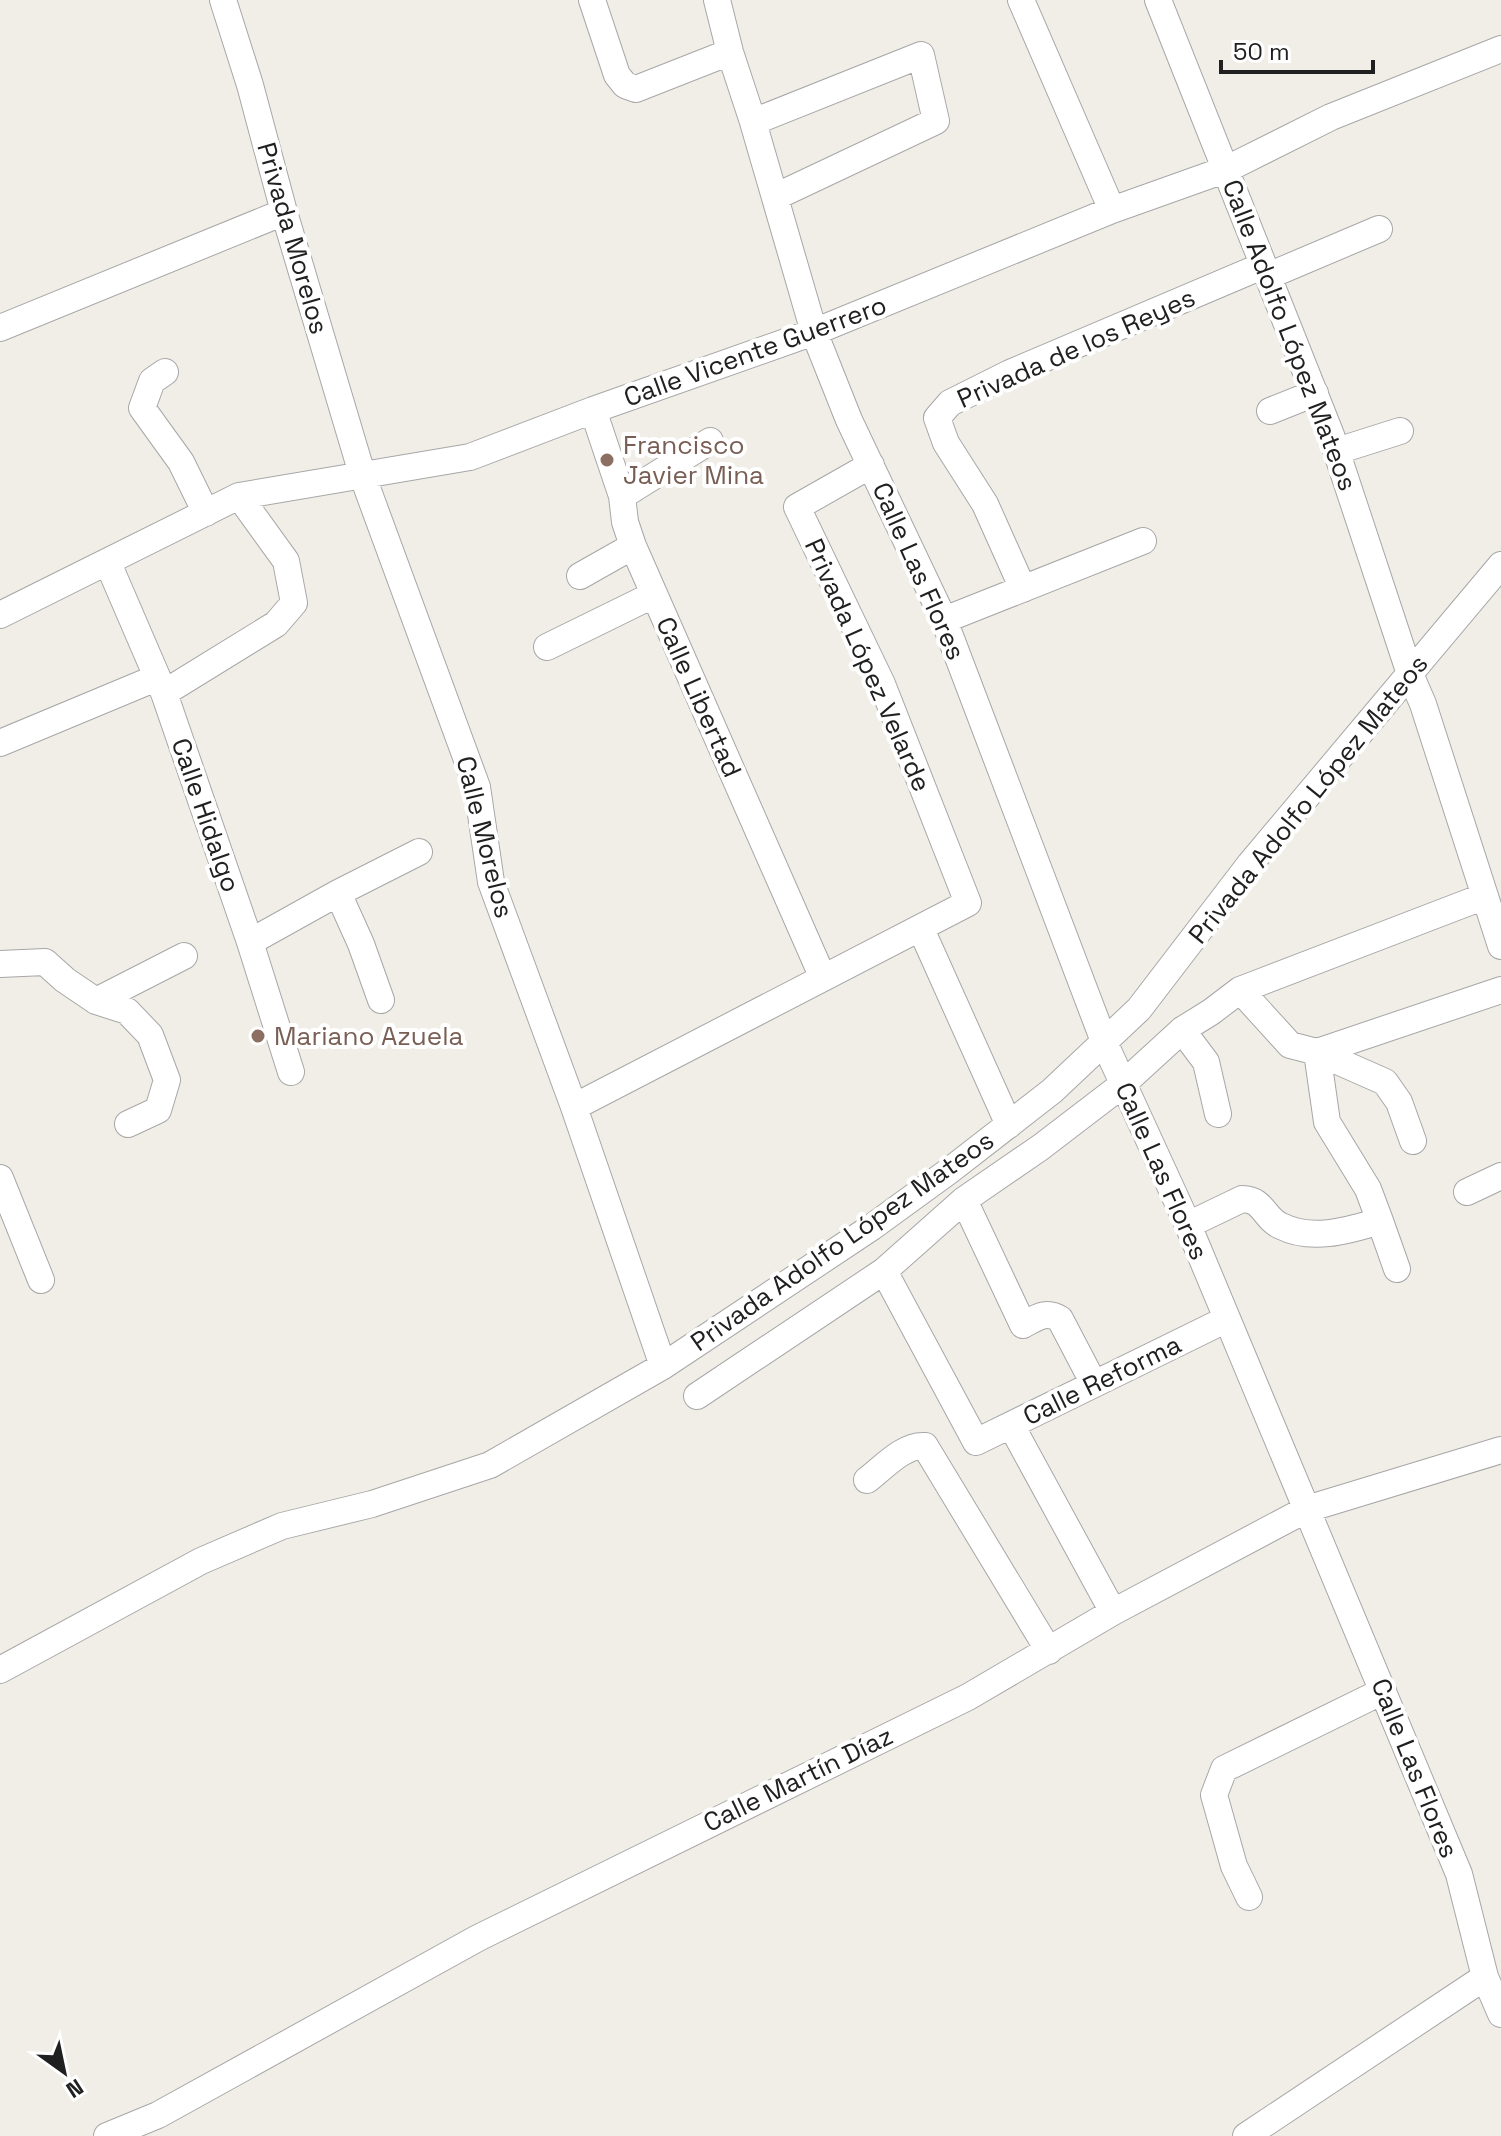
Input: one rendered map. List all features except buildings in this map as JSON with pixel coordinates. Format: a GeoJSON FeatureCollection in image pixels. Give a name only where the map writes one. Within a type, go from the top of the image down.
{"type":"FeatureCollection","features":[{"type":"Feature","properties":{"kind":"street","name":"Privada Morelos"},"geometry":{"type":"LineString","coordinates":[[223,0],[363,477]]}},
{"type":"Feature","properties":{"kind":"street"},"geometry":{"type":"LineString","coordinates":[[592,0],[617,75],[625,85],[636,89],[730,52]]}},
{"type":"Feature","properties":{"kind":"street","name":"Calle Las Flores"},"geometry":{"type":"LineString","coordinates":[[717,0],[814,332],[849,420],[944,620],[1107,1049],[1188,1225],[1459,1874],[1485,1977],[1501,2014]]}},
{"type":"Feature","properties":{"kind":"street"},"geometry":{"type":"LineString","coordinates":[[1021,0],[1112,210]]}},
{"type":"Feature","properties":{"kind":"street","name":"Calle Adolfo López Mateos"},"geometry":{"type":"LineString","coordinates":[[1158,0],[1337,451],[1501,946]]}},
{"type":"Feature","properties":{"kind":"street","name":"Calle Vicente Guerrero"},"geometry":{"type":"LineString","coordinates":[[0,615],[239,496],[470,457],[814,332],[1112,210],[1227,169],[1331,117],[1501,49]]}},
{"type":"Feature","properties":{"kind":"street"},"geometry":{"type":"LineString","coordinates":[[753,122],[921,55],[936,121],[775,197]]}},
{"type":"Feature","properties":{"kind":"street"},"geometry":{"type":"LineString","coordinates":[[0,328],[284,212]]}},
{"type":"Feature","properties":{"kind":"street"},"geometry":{"type":"LineString","coordinates":[[1265,271],[1379,229]]}},
{"type":"Feature","properties":{"kind":"street","name":"Privada de los Reyes"},"geometry":{"type":"LineString","coordinates":[[1023,589],[985,504],[946,443],[937,418],[950,403],[1010,373],[1265,271]]}},
{"type":"Feature","properties":{"kind":"street"},"geometry":{"type":"LineString","coordinates":[[165,372],[152,381],[142,408],[181,462],[206,513]]}},
{"type":"Feature","properties":{"kind":"street"},"geometry":{"type":"LineString","coordinates":[[1270,411],[1315,393]]}},
{"type":"Feature","properties":{"kind":"street","name":"Calle Libertad"},"geometry":{"type":"LineString","coordinates":[[593,410],[622,496],[625,522],[633,546],[823,978]]}},
{"type":"Feature","properties":{"kind":"street"},"geometry":{"type":"LineString","coordinates":[[1337,451],[1400,431]]}},
{"type":"Feature","properties":{"kind":"street"},"geometry":{"type":"LineString","coordinates":[[622,496],[710,441]]}},
{"type":"Feature","properties":{"kind":"street","name":"Privada López Velarde"},"geometry":{"type":"LineString","coordinates":[[871,465],[797,507],[882,684],[968,903],[921,929]]}},
{"type":"Feature","properties":{"kind":"street","name":"Calle Morelos"},"geometry":{"type":"LineString","coordinates":[[363,477],[477,787],[491,882],[574,1107],[663,1366]]}},
{"type":"Feature","properties":{"kind":"street"},"geometry":{"type":"LineString","coordinates":[[0,743],[160,686],[276,624],[294,603],[286,561],[239,496]]}},
{"type":"Feature","properties":{"kind":"street"},"geometry":{"type":"LineString","coordinates":[[944,620],[1143,541]]}},
{"type":"Feature","properties":{"kind":"street"},"geometry":{"type":"LineString","coordinates":[[580,576],[633,546]]}},
{"type":"Feature","properties":{"kind":"street","name":"Calle Hidalgo"},"geometry":{"type":"LineString","coordinates":[[108,563],[160,686],[250,942],[291,1072]]}},
{"type":"Feature","properties":{"kind":"street","name":"Privada Adolfo López Mateos"},"geometry":{"type":"LineString","coordinates":[[0,1670],[201,1561],[282,1526],[372,1504],[490,1465],[663,1366],[872,1227],[1107,1049],[1250,864],[1501,565]]}},
{"type":"Feature","properties":{"kind":"street"},"geometry":{"type":"LineString","coordinates":[[547,647],[653,595]]}},
{"type":"Feature","properties":{"kind":"street"},"geometry":{"type":"LineString","coordinates":[[250,942],[419,852]]}},
{"type":"Feature","properties":{"kind":"street"},"geometry":{"type":"LineString","coordinates":[[338,893],[381,1000]]}},
{"type":"Feature","properties":{"kind":"street"},"geometry":{"type":"LineString","coordinates":[[697,1396],[884,1271],[964,1200],[1041,1147],[1182,1030],[1240,990],[1485,896]]}},
{"type":"Feature","properties":{"kind":"street"},"geometry":{"type":"LineString","coordinates":[[574,1107],[921,929],[1009,1125]]}},
{"type":"Feature","properties":{"kind":"street"},"geometry":{"type":"LineString","coordinates":[[96,1001],[184,956]]}},
{"type":"Feature","properties":{"kind":"street"},"geometry":{"type":"LineString","coordinates":[[0,964],[45,962],[96,1001],[127,1011],[150,1035],[167,1080],[158,1110],[128,1124]]}},
{"type":"Feature","properties":{"kind":"street"},"geometry":{"type":"LineString","coordinates":[[1240,990],[1290,1045],[1317,1052],[1385,1082],[1399,1102],[1413,1141]]}},
{"type":"Feature","properties":{"kind":"street"},"geometry":{"type":"LineString","coordinates":[[1317,1052],[1501,990]]}},
{"type":"Feature","properties":{"kind":"street"},"geometry":{"type":"LineString","coordinates":[[1182,1030],[1206,1062],[1218,1114]]}},
{"type":"Feature","properties":{"kind":"street"},"geometry":{"type":"LineString","coordinates":[[1317,1052],[1327,1122],[1368,1189],[1397,1269]]}},
{"type":"Feature","properties":{"kind":"street"},"geometry":{"type":"LineString","coordinates":[[1467,1192],[1501,1176]]}},
{"type":"Feature","properties":{"kind":"street"},"geometry":{"type":"LineString","coordinates":[[0,1178],[41,1280]]}},
{"type":"Feature","properties":{"kind":"street"},"geometry":{"type":"LineString","coordinates":[[1188,1225],[1242,1199],[1251,1199],[1263,1207],[1279,1226],[1303,1232],[1338,1233],[1380,1221]]}},
{"type":"Feature","properties":{"kind":"street"},"geometry":{"type":"LineString","coordinates":[[964,1200],[1023,1325],[1044,1314],[1060,1319],[1094,1384]]}},
{"type":"Feature","properties":{"kind":"street","name":"Calle Reforma"},"geometry":{"type":"LineString","coordinates":[[884,1271],[976,1442],[1227,1319]]}},
{"type":"Feature","properties":{"kind":"street"},"geometry":{"type":"LineString","coordinates":[[1011,1425],[1113,1612]]}},
{"type":"Feature","properties":{"kind":"street"},"geometry":{"type":"LineString","coordinates":[[867,1480],[902,1453],[919,1445],[925,1446],[1049,1651]]}},
{"type":"Feature","properties":{"kind":"street","name":"Calle Martín Díaz"},"geometry":{"type":"LineString","coordinates":[[107,2136],[163,2126],[478,1938],[968,1697],[1113,1612],[1307,1509],[1501,1450]]}},
{"type":"Feature","properties":{"kind":"street"},"geometry":{"type":"LineString","coordinates":[[1249,1897],[1234,1866],[1214,1795],[1224,1769],[1383,1691]]}},
{"type":"Feature","properties":{"kind":"street"},"geometry":{"type":"LineString","coordinates":[[1246,2136],[1485,1977]]}},
{"type":"Feature","properties":{"kind":"place","name":"Francisco Javier Mina"},"geometry":{"type":"Point","coordinates":[607,460]}},
{"type":"Feature","properties":{"kind":"place","name":"Mariano Azuela"},"geometry":{"type":"Point","coordinates":[258,1036]}}]}
